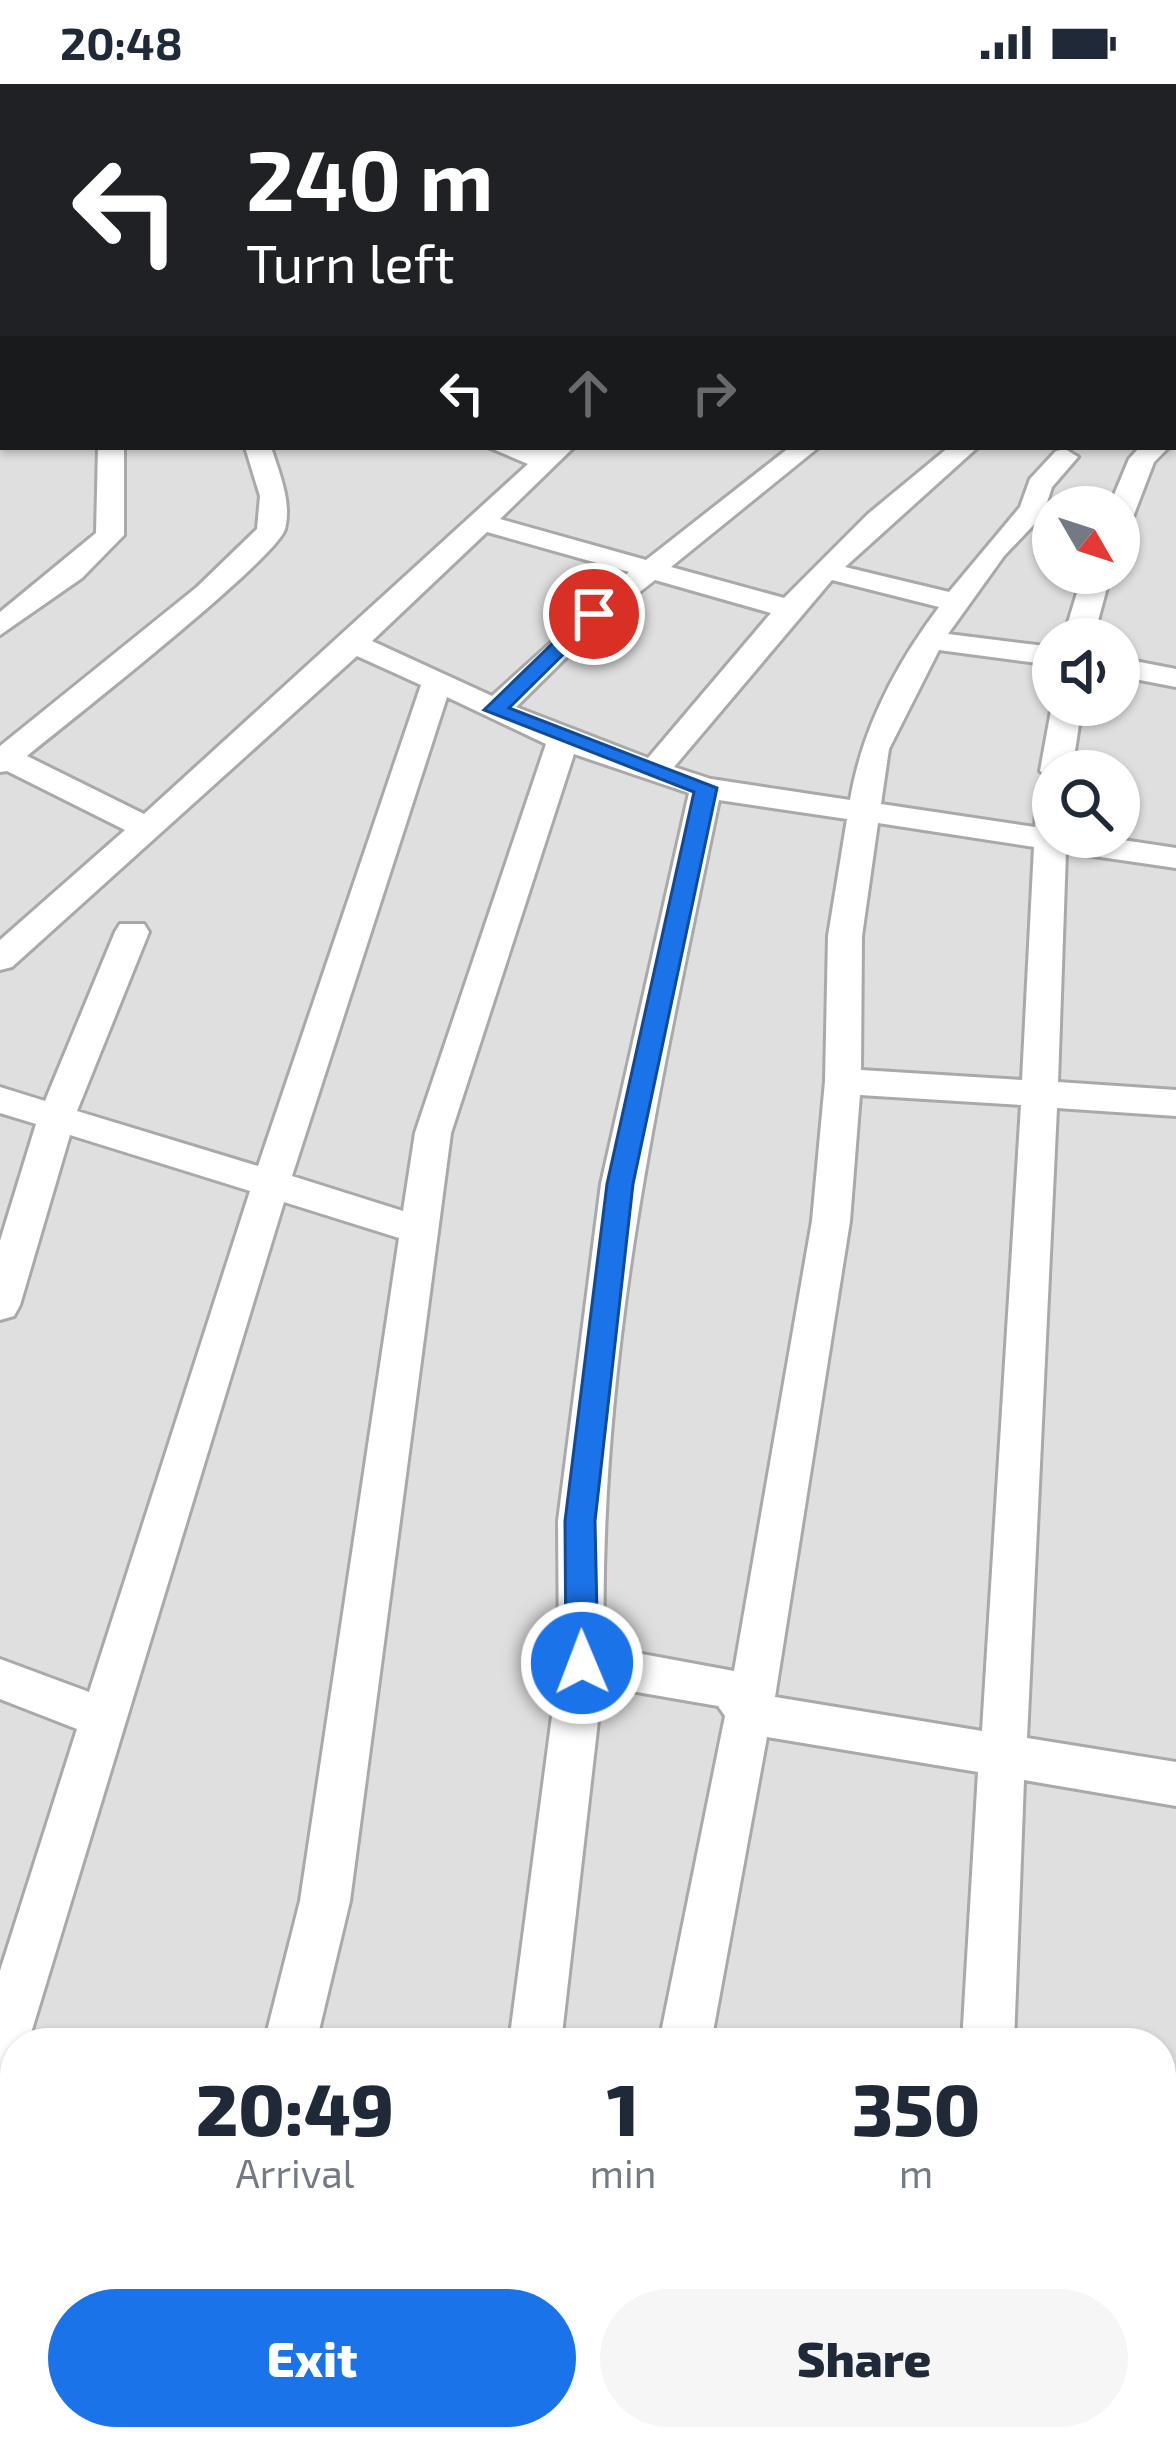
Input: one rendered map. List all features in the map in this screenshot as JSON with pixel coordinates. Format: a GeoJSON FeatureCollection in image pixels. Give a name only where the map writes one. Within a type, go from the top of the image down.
{"type":"FeatureCollection","features":[{"type":"Feature","properties":{"kind":"street"},"geometry":{"type":"LineString","coordinates":[[0,626],[72,572],[110,535],[111,450]]}},
{"type":"Feature","properties":{"kind":"street"},"geometry":{"type":"LineString","coordinates":[[148,829],[2,758],[207,593],[271,531],[275,512],[259,450]]}},
{"type":"Feature","properties":{"kind":"street"},"geometry":{"type":"LineString","coordinates":[[524,450],[554,454]]}},
{"type":"Feature","properties":{"kind":"street"},"geometry":{"type":"LineString","coordinates":[[495,710],[594,614],[802,450]]}},
{"type":"Feature","properties":{"kind":"street"},"geometry":{"type":"LineString","coordinates":[[654,771],[786,608],[905,491],[961,450]]}},
{"type":"Feature","properties":{"kind":"street"},"geometry":{"type":"LineString","coordinates":[[1129,486],[1141,450],[1176,463]]}},
{"type":"Feature","properties":{"kind":"street"},"geometry":{"type":"LineString","coordinates":[[0,959],[353,643],[554,454]]}},
{"type":"Feature","properties":{"kind":"street"},"geometry":{"type":"LineString","coordinates":[[688,2028],[777,1567],[831,1221],[843,1081],[845,936],[874,748],[929,640],[954,602],[1033,509],[1040,485],[1065,457]]}},
{"type":"Feature","properties":{"kind":"street"},"geometry":{"type":"LineString","coordinates":[[482,522],[786,608]]}},
{"type":"Feature","properties":{"kind":"street"},"geometry":{"type":"LineString","coordinates":[[825,570],[954,602]]}},
{"type":"Feature","properties":{"kind":"street"},"geometry":{"type":"LineString","coordinates":[[929,640],[1032,653]]}},
{"type":"Feature","properties":{"kind":"street"},"geometry":{"type":"LineString","coordinates":[[353,643],[563,740],[706,788],[1032,837]]}},
{"type":"Feature","properties":{"kind":"street"},"geometry":{"type":"LineString","coordinates":[[1140,672],[1176,678]]}},
{"type":"Feature","properties":{"kind":"street"},"geometry":{"type":"LineString","coordinates":[[7,2028],[272,1180],[436,684]]}},
{"type":"Feature","properties":{"kind":"street"},"geometry":{"type":"LineString","coordinates":[[294,2028],[325,1901],[433,1133],[563,740]]}},
{"type":"Feature","properties":{"kind":"street"},"geometry":{"type":"LineString","coordinates":[[538,2028],[582,1663],[580,1521],[620,1184],[706,788]]}},
{"type":"Feature","properties":{"kind":"street"},"geometry":{"type":"LineString","coordinates":[[1140,853],[1176,858]]}},
{"type":"Feature","properties":{"kind":"street"},"geometry":{"type":"LineString","coordinates":[[988,2028],[988,1910],[1035,1257],[1037,1093],[1050,858]]}},
{"type":"Feature","properties":{"kind":"street"},"geometry":{"type":"LineString","coordinates":[[0,1305],[57,1117],[132,932]]}},
{"type":"Feature","properties":{"kind":"street"},"geometry":{"type":"LineString","coordinates":[[843,1081],[1176,1103]]}},
{"type":"Feature","properties":{"kind":"street"},"geometry":{"type":"LineString","coordinates":[[0,1100],[272,1180],[420,1230]]}},
{"type":"Feature","properties":{"kind":"street"},"geometry":{"type":"LineString","coordinates":[[582,1663],[724,1687],[737,1693],[748,1713]]}},
{"type":"Feature","properties":{"kind":"street"},"geometry":{"type":"LineString","coordinates":[[0,1679],[104,1718]]}},
{"type":"Feature","properties":{"kind":"street"},"geometry":{"type":"LineString","coordinates":[[748,1713],[1176,1784]]}},
{"type":"Feature","properties":{"kind":"shaded area"},"geometry":{"type":"Polygon","coordinates":[[[0,450],[1176,450],[1176,2028],[0,2028],[0,450]]]}},
{"type":"Feature","properties":{"kind":"route"},"geometry":{"type":"LineString","coordinates":[[582,1663],[580,1521],[620,1184],[706,788],[563,740],[495,710],[594,614]]}}]}
